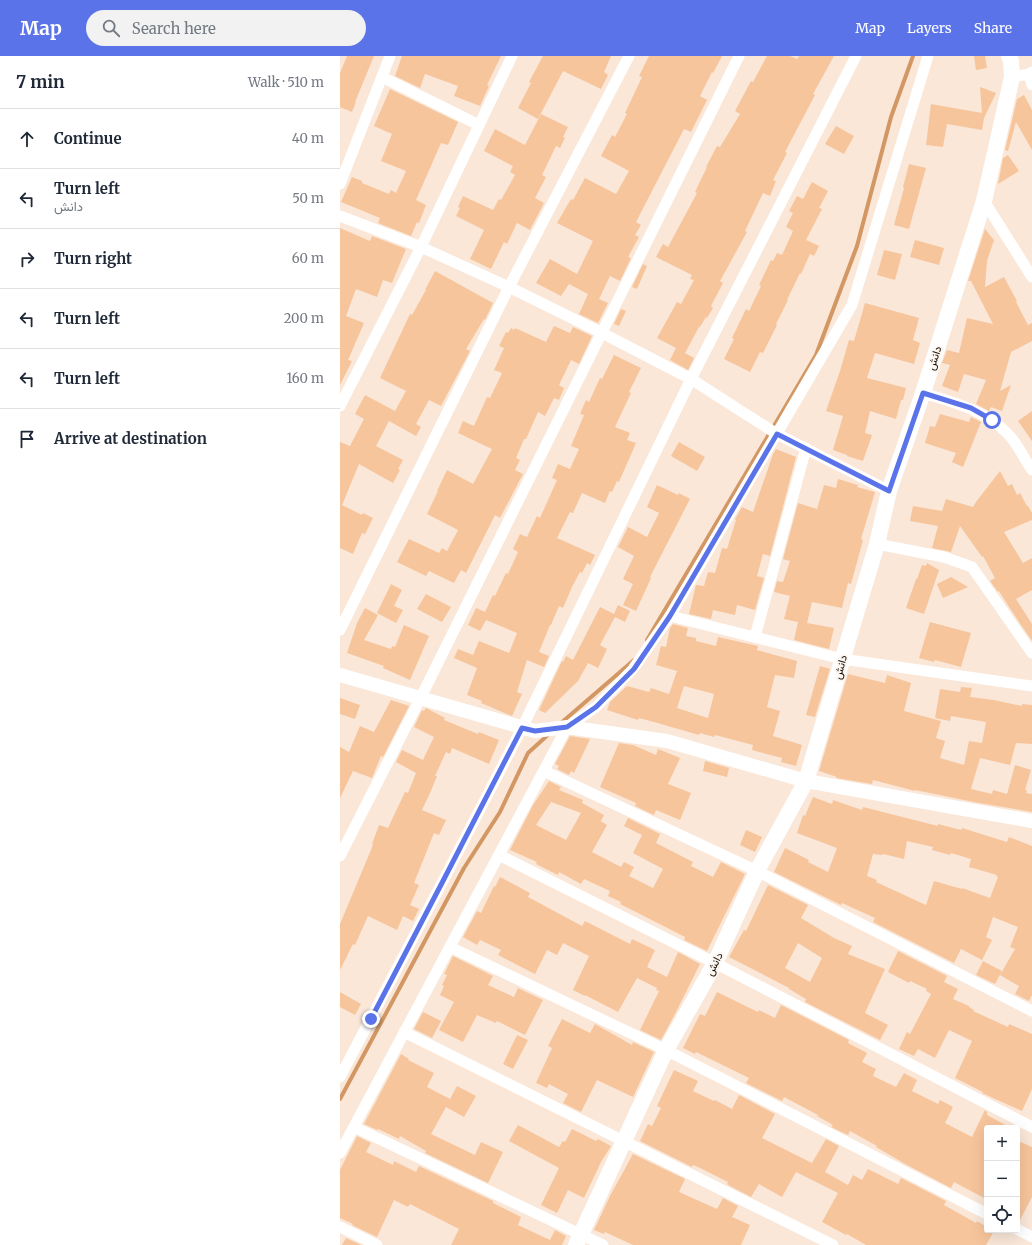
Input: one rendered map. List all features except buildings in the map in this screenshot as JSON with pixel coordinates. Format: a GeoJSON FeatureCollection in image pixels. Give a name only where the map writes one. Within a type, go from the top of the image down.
{"type":"FeatureCollection","features":[{"type":"Feature","properties":{"kind":"main road","name":"دانش"},"geometry":{"type":"LineString","coordinates":[[578,1240],[666,1050],[715,963],[757,871],[806,781],[877,544],[889,491],[923,393],[984,201],[1012,77],[1011,61],[1009,56]]}},
{"type":"Feature","properties":{"kind":"street"},"geometry":{"type":"LineString","coordinates":[[340,184],[390,56]]}},
{"type":"Feature","properties":{"kind":"street"},"geometry":{"type":"LineString","coordinates":[[340,406],[421,247],[512,56]]}},
{"type":"Feature","properties":{"kind":"street"},"geometry":{"type":"LineString","coordinates":[[340,630],[509,287],[629,56]]}},
{"type":"Feature","properties":{"kind":"street"},"geometry":{"type":"LineString","coordinates":[[340,856],[420,699],[739,56]]}},
{"type":"Feature","properties":{"kind":"street"},"geometry":{"type":"LineString","coordinates":[[340,1077],[444,879],[528,730],[691,379],[856,56]]}},
{"type":"Feature","properties":{"kind":"street"},"geometry":{"type":"LineString","coordinates":[[340,1153],[567,727],[596,707],[634,669],[670,616],[852,305],[928,56]]}},
{"type":"Feature","properties":{"kind":"street"},"geometry":{"type":"LineString","coordinates":[[382,77],[479,125]]}},
{"type":"Feature","properties":{"kind":"street"},"geometry":{"type":"LineString","coordinates":[[1012,77],[1031,77]]}},
{"type":"Feature","properties":{"kind":"street"},"geometry":{"type":"LineString","coordinates":[[984,201],[1032,277]]}},
{"type":"Feature","properties":{"kind":"street"},"geometry":{"type":"LineString","coordinates":[[340,216],[421,247],[509,287],[602,333],[691,379],[777,434],[889,491]]}},
{"type":"Feature","properties":{"kind":"street"},"geometry":{"type":"LineString","coordinates":[[923,393],[971,408],[992,420],[1009,435],[1032,470]]}},
{"type":"Feature","properties":{"kind":"street"},"geometry":{"type":"LineString","coordinates":[[755,637],[806,448]]}},
{"type":"Feature","properties":{"kind":"street"},"geometry":{"type":"LineString","coordinates":[[877,544],[944,557],[972,567],[1032,653]]}},
{"type":"Feature","properties":{"kind":"street"},"geometry":{"type":"LineString","coordinates":[[670,616],[842,659],[1032,686]]}},
{"type":"Feature","properties":{"kind":"street"},"geometry":{"type":"LineString","coordinates":[[340,675],[528,730],[567,727],[667,741],[806,781],[1032,821]]}},
{"type":"Feature","properties":{"kind":"street"},"geometry":{"type":"LineString","coordinates":[[544,771],[757,871],[1032,1011]]}},
{"type":"Feature","properties":{"kind":"street"},"geometry":{"type":"LineString","coordinates":[[499,855],[715,963],[1032,1127]]}},
{"type":"Feature","properties":{"kind":"street"},"geometry":{"type":"LineString","coordinates":[[450,946],[666,1050],[984,1212]]}},
{"type":"Feature","properties":{"kind":"street"},"geometry":{"type":"LineString","coordinates":[[404,1032],[833,1245]]}},
{"type":"Feature","properties":{"kind":"street"},"geometry":{"type":"LineString","coordinates":[[354,1128],[578,1240],[603,1245]]}},
{"type":"Feature","properties":{"kind":"street"},"geometry":{"type":"LineString","coordinates":[[340,1227],[377,1245]]}},
{"type":"Feature","properties":{"kind":"street"},"geometry":{"type":"LineString","coordinates":[[1020,1231],[1032,1237]]}},
{"type":"Feature","properties":{"kind":"waterway"},"geometry":{"type":"LineString","coordinates":[[647,640],[816,355],[857,246],[891,117],[913,56]]}},
{"type":"Feature","properties":{"kind":"waterway"},"geometry":{"type":"LineString","coordinates":[[561,723],[634,660]]}},
{"type":"Feature","properties":{"kind":"waterway"},"geometry":{"type":"LineString","coordinates":[[340,1099],[464,868],[500,812],[528,753],[550,733]]}},
{"type":"Feature","properties":{"kind":"route"},"geometry":{"type":"LineString","coordinates":[[371,1019],[522,728],[535,731],[567,727],[596,707],[634,669],[670,616],[777,434],[889,491],[923,393],[971,408],[992,420]]}}]}
